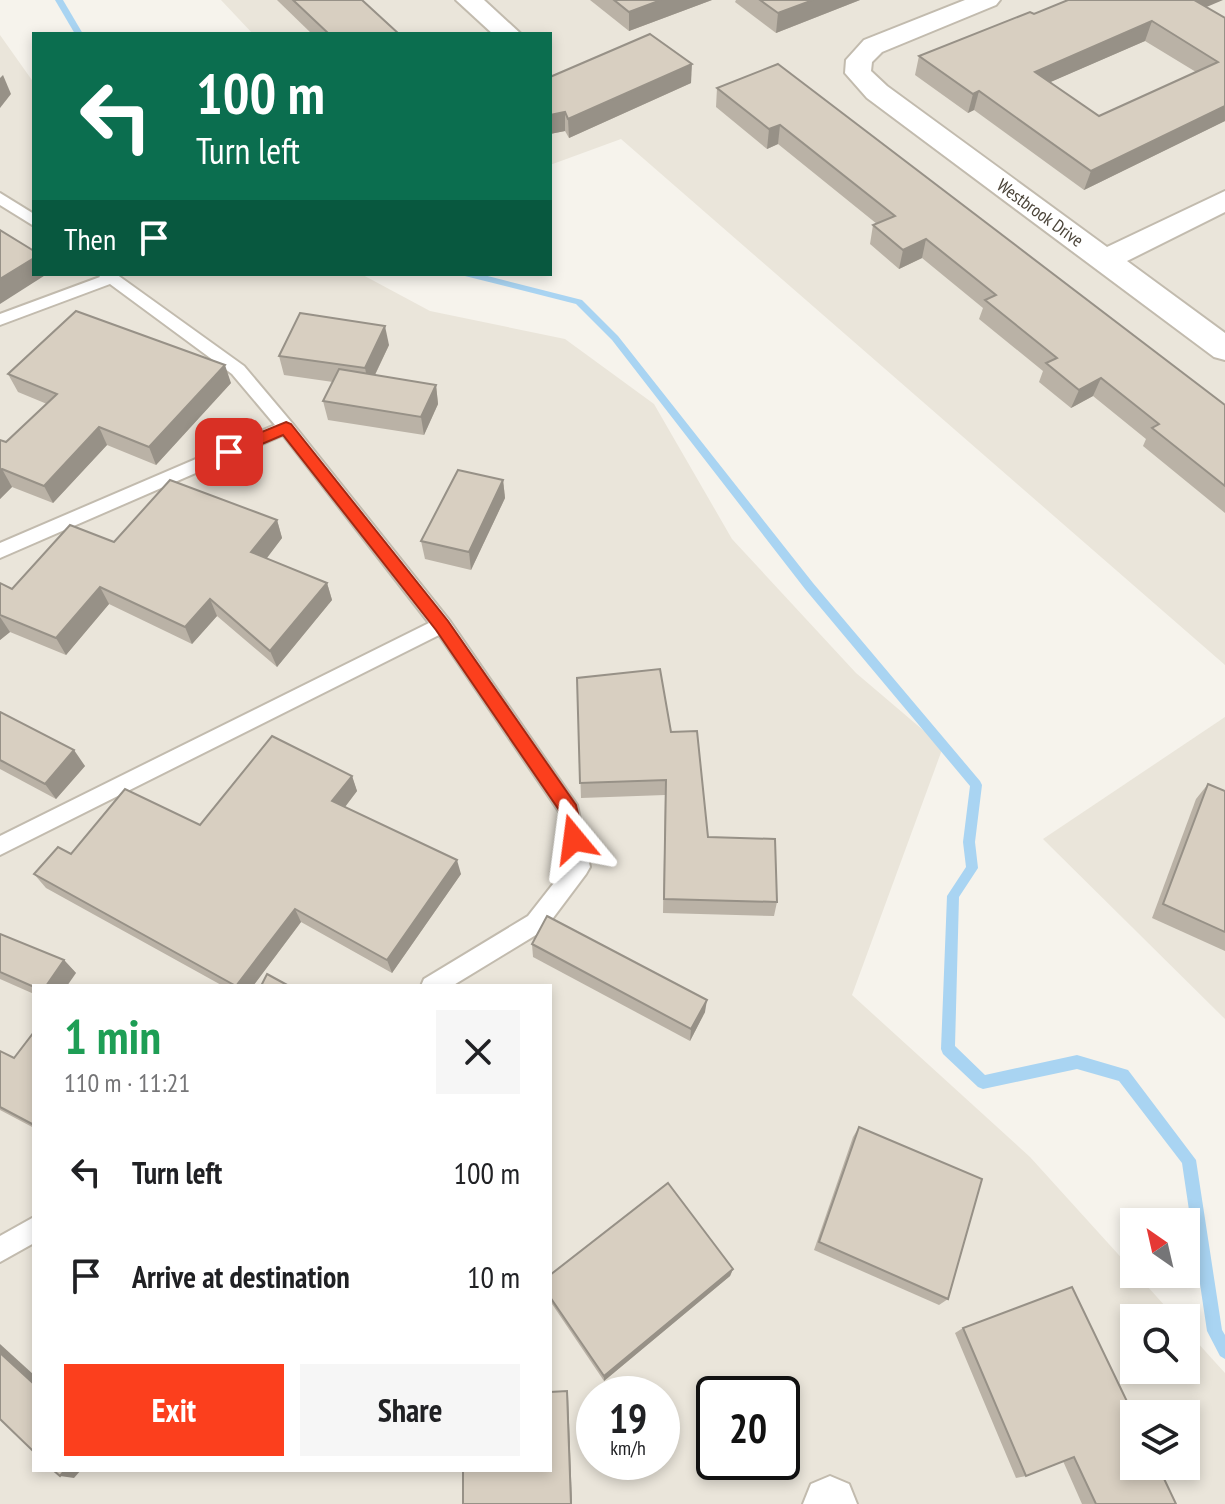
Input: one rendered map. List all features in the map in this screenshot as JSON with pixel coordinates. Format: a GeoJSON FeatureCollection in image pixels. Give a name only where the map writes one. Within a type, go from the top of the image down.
{"type":"FeatureCollection","features":[{"type":"Feature","properties":{"kind":"street"},"geometry":{"type":"LineString","coordinates":[[469,0],[506,32]]}},
{"type":"Feature","properties":{"kind":"street","name":"Westbrook Drive"},"geometry":{"type":"LineString","coordinates":[[987,0],[873,46],[859,60],[858,73],[877,92],[1225,349]]}},
{"type":"Feature","properties":{"kind":"street"},"geometry":{"type":"LineString","coordinates":[[1105,260],[1225,200]]}},
{"type":"Feature","properties":{"kind":"lane"},"geometry":{"type":"LineString","coordinates":[[0,198],[28,217]]}},
{"type":"Feature","properties":{"kind":"lane"},"geometry":{"type":"LineString","coordinates":[[0,221],[28,217]]}},
{"type":"Feature","properties":{"kind":"lane"},"geometry":{"type":"LineString","coordinates":[[0,320],[108,276],[238,370],[442,625],[570,811],[579,867],[536,923],[435,984]]}},
{"type":"Feature","properties":{"kind":"lane"},"geometry":{"type":"LineString","coordinates":[[0,551],[286,427]]}},
{"type":"Feature","properties":{"kind":"lane"},"geometry":{"type":"LineString","coordinates":[[0,846],[442,625]]}},
{"type":"Feature","properties":{"kind":"lane"},"geometry":{"type":"LineString","coordinates":[[0,1250],[32,1230]]}},
{"type":"Feature","properties":{"kind":"shaded area"},"geometry":{"type":"Polygon","coordinates":[[[221,0],[1225,0],[1225,665],[621,139],[552,164],[552,32],[251,32],[221,0]]]}},
{"type":"Feature","properties":{"kind":"shaded area"},"geometry":{"type":"Polygon","coordinates":[[[0,35],[32,80],[32,276],[365,276],[430,311],[565,339],[654,404],[732,539],[856,673],[943,747],[852,995],[1030,1157],[1120,1256],[1120,1288],[1149,1288],[1163,1304],[1120,1304],[1120,1384],[1200,1384],[1200,1345],[1225,1373],[1225,1504],[0,1504],[0,35]]]}},
{"type":"Feature","properties":{"kind":"shaded area"},"geometry":{"type":"Polygon","coordinates":[[[1225,717],[1225,1019],[1043,839],[1225,717]]]}},
{"type":"Feature","properties":{"kind":"building"},"geometry":{"type":"Polygon","coordinates":[[[293,0],[362,0],[397,32],[327,32],[293,0]]]}},
{"type":"Feature","properties":{"kind":"building"},"geometry":{"type":"Polygon","coordinates":[[[614,0],[661,0],[629,12],[614,0]]]}},
{"type":"Feature","properties":{"kind":"building"},"geometry":{"type":"Polygon","coordinates":[[[760,0],[813,0],[778,13],[760,0]]]}},
{"type":"Feature","properties":{"kind":"building"},"geometry":{"type":"Polygon","coordinates":[[[1068,0],[1194,0],[1225,18],[1225,106],[1091,171],[979,91],[973,94],[919,56],[1030,12],[1034,14],[1068,0]],[[1152,21],[1035,72],[1099,116],[1218,62],[1152,21]]]}},
{"type":"Feature","properties":{"kind":"building"},"geometry":{"type":"Polygon","coordinates":[[[650,34],[692,64],[568,119],[565,112],[552,115],[552,76],[650,34]]]}},
{"type":"Feature","properties":{"kind":"building"},"geometry":{"type":"Polygon","coordinates":[[[778,64],[1225,405],[1225,486],[1152,428],[1159,424],[1101,378],[1079,390],[1046,363],[1057,358],[985,300],[996,295],[926,239],[903,250],[873,225],[895,216],[780,125],[769,129],[717,88],[778,64]]]}},
{"type":"Feature","properties":{"kind":"building"},"geometry":{"type":"Polygon","coordinates":[[[0,230],[32,250],[32,259],[0,279],[0,230]]]}},
{"type":"Feature","properties":{"kind":"building"},"geometry":{"type":"Polygon","coordinates":[[[76,311],[225,365],[149,447],[99,427],[44,486],[2,469],[0,471],[0,440],[6,442],[57,394],[8,374],[76,311]]]}},
{"type":"Feature","properties":{"kind":"building"},"geometry":{"type":"Polygon","coordinates":[[[300,313],[385,326],[365,368],[279,356],[300,313]]]}},
{"type":"Feature","properties":{"kind":"building"},"geometry":{"type":"Polygon","coordinates":[[[339,369],[436,385],[421,417],[323,401],[339,369]]]}},
{"type":"Feature","properties":{"kind":"building"},"geometry":{"type":"Polygon","coordinates":[[[458,470],[503,480],[469,552],[421,541],[458,470]]]}},
{"type":"Feature","properties":{"kind":"building"},"geometry":{"type":"Polygon","coordinates":[[[170,480],[277,520],[251,552],[327,583],[270,651],[210,599],[185,627],[100,587],[56,638],[0,615],[0,583],[12,589],[70,525],[114,542],[170,480]]]}},
{"type":"Feature","properties":{"kind":"building"},"geometry":{"type":"Polygon","coordinates":[[[660,669],[671,732],[697,731],[708,837],[775,839],[777,902],[664,899],[666,780],[580,783],[577,678],[660,669]]]}},
{"type":"Feature","properties":{"kind":"building"},"geometry":{"type":"Polygon","coordinates":[[[0,712],[74,750],[45,784],[0,760],[0,712]]]}},
{"type":"Feature","properties":{"kind":"building"},"geometry":{"type":"Polygon","coordinates":[[[272,736],[352,776],[332,801],[457,860],[387,960],[295,909],[238,984],[232,984],[34,874],[58,847],[71,854],[125,789],[200,825],[272,736]]]}},
{"type":"Feature","properties":{"kind":"building"},"geometry":{"type":"Polygon","coordinates":[[[1208,784],[1225,791],[1225,932],[1163,904],[1208,784]]]}},
{"type":"Feature","properties":{"kind":"building"},"geometry":{"type":"Polygon","coordinates":[[[547,916],[707,1000],[691,1029],[532,944],[547,916]]]}},
{"type":"Feature","properties":{"kind":"building"},"geometry":{"type":"Polygon","coordinates":[[[0,934],[64,960],[47,984],[32,986],[0,972],[0,934]]]}},
{"type":"Feature","properties":{"kind":"building"},"geometry":{"type":"Polygon","coordinates":[[[267,974],[285,984],[262,984],[267,974]]]}},
{"type":"Feature","properties":{"kind":"building"},"geometry":{"type":"Polygon","coordinates":[[[32,1035],[32,1124],[0,1107],[0,1051],[14,1058],[32,1035]]]}},
{"type":"Feature","properties":{"kind":"building"},"geometry":{"type":"Polygon","coordinates":[[[859,1127],[982,1179],[948,1299],[819,1242],[859,1127]]]}},
{"type":"Feature","properties":{"kind":"building"},"geometry":{"type":"Polygon","coordinates":[[[668,1183],[733,1269],[604,1376],[552,1300],[552,1273],[668,1183]]]}},
{"type":"Feature","properties":{"kind":"building"},"geometry":{"type":"Polygon","coordinates":[[[1072,1287],[1126,1400],[1120,1400],[1120,1480],[1165,1480],[1176,1504],[1096,1504],[1074,1457],[1026,1476],[963,1328],[1072,1287]]]}},
{"type":"Feature","properties":{"kind":"building"},"geometry":{"type":"Polygon","coordinates":[[[0,1353],[32,1382],[32,1450],[0,1419],[0,1353]]]}},
{"type":"Feature","properties":{"kind":"building"},"geometry":{"type":"Polygon","coordinates":[[[567,1391],[571,1504],[463,1504],[463,1472],[552,1472],[552,1392],[567,1391]]]}},
{"type":"Feature","properties":{"kind":"waterway"},"geometry":{"type":"LineString","coordinates":[[59,0],[78,32]]}},
{"type":"Feature","properties":{"kind":"waterway"},"geometry":{"type":"LineString","coordinates":[[476,276],[579,302],[615,338],[809,586],[976,785],[969,842],[972,868],[953,896],[948,1049],[983,1082],[1077,1062],[1123,1075],[1189,1160],[1215,1331],[1225,1351]]}},
{"type":"Feature","properties":{"kind":"route"},"geometry":{"type":"LineString","coordinates":[[229,452],[286,427],[442,625],[570,811],[574,839]]}}]}
